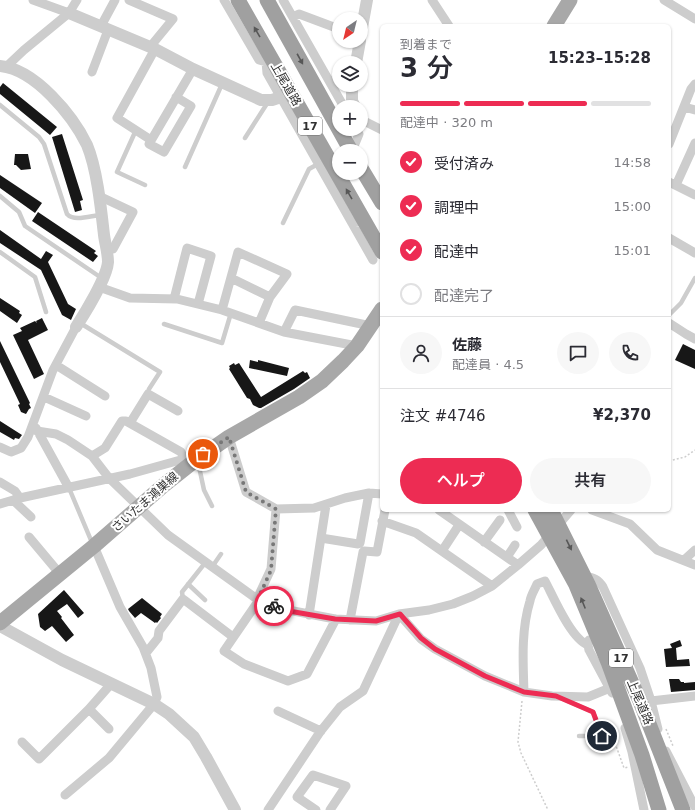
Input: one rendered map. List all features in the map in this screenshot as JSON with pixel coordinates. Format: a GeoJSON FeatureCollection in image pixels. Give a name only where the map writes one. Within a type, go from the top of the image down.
{"type":"FeatureCollection","features":[{"type":"Feature","properties":{"kind":"highway","name":"上尾道路"},"geometry":{"type":"LineString","coordinates":[[238,0],[268,58],[378,256]]}},
{"type":"Feature","properties":{"kind":"highway","name":"上尾道路"},"geometry":{"type":"LineString","coordinates":[[268,0],[348,144]]}},
{"type":"Feature","properties":{"kind":"highway"},"geometry":{"type":"LineString","coordinates":[[368,180],[380,200]]}},
{"type":"Feature","properties":{"kind":"highway","name":"上尾道路"},"geometry":{"type":"LineString","coordinates":[[537,512],[554,530],[584,576],[640,701],[684,810]]}},
{"type":"Feature","properties":{"kind":"highway","name":"上尾道路"},"geometry":{"type":"LineString","coordinates":[[551,512],[554,530],[608,662],[659,810]]}},
{"type":"Feature","properties":{"kind":"main road"},"geometry":{"type":"LineString","coordinates":[[555,24],[570,0]]}},
{"type":"Feature","properties":{"kind":"main road","name":"さいたま鴻巣線"},"geometry":{"type":"LineString","coordinates":[[0,625],[94,546],[191,460],[322,381],[357,346],[380,312]]}},
{"type":"Feature","properties":{"kind":"street"},"geometry":{"type":"LineString","coordinates":[[3,66],[69,13],[77,0]]}},
{"type":"Feature","properties":{"kind":"street"},"geometry":{"type":"LineString","coordinates":[[92,72],[104,28],[115,0]]}},
{"type":"Feature","properties":{"kind":"street"},"geometry":{"type":"LineString","coordinates":[[129,0],[173,19],[153,48],[117,118],[151,140]]}},
{"type":"Feature","properties":{"kind":"street"},"geometry":{"type":"LineString","coordinates":[[224,0],[259,60],[268,58],[267,73],[275,99],[358,222]]}},
{"type":"Feature","properties":{"kind":"street"},"geometry":{"type":"LineString","coordinates":[[283,0],[340,100]]}},
{"type":"Feature","properties":{"kind":"street"},"geometry":{"type":"LineString","coordinates":[[365,12],[367,0]]}},
{"type":"Feature","properties":{"kind":"street"},"geometry":{"type":"LineString","coordinates":[[432,0],[448,24]]}},
{"type":"Feature","properties":{"kind":"street"},"geometry":{"type":"LineString","coordinates":[[664,0],[695,19]]}},
{"type":"Feature","properties":{"kind":"street"},"geometry":{"type":"LineString","coordinates":[[38,1],[153,48],[193,69],[261,100],[275,99]]}},
{"type":"Feature","properties":{"kind":"street"},"geometry":{"type":"LineString","coordinates":[[293,17],[299,14],[332,26]]}},
{"type":"Feature","properties":{"kind":"street"},"geometry":{"type":"LineString","coordinates":[[0,447],[11,452],[21,448],[36,428],[44,396],[56,365],[101,283],[108,262],[99,196],[87,145],[66,112],[44,90],[26,74],[3,66]]}},
{"type":"Feature","properties":{"kind":"street"},"geometry":{"type":"LineString","coordinates":[[176,97],[191,106],[164,152],[149,144],[176,97],[193,69]]}},
{"type":"Feature","properties":{"kind":"street"},"geometry":{"type":"LineString","coordinates":[[671,139],[691,90],[695,84]]}},
{"type":"Feature","properties":{"kind":"street"},"geometry":{"type":"LineString","coordinates":[[684,107],[695,110]]}},
{"type":"Feature","properties":{"kind":"street"},"geometry":{"type":"LineString","coordinates":[[368,123],[380,129]]}},
{"type":"Feature","properties":{"kind":"street"},"geometry":{"type":"LineString","coordinates":[[695,142],[673,184],[695,195]]}},
{"type":"Feature","properties":{"kind":"street"},"geometry":{"type":"LineString","coordinates":[[99,196],[133,212],[113,248],[106,249]]}},
{"type":"Feature","properties":{"kind":"street"},"geometry":{"type":"LineString","coordinates":[[671,239],[695,253]]}},
{"type":"Feature","properties":{"kind":"street"},"geometry":{"type":"LineString","coordinates":[[174,299],[187,248],[211,256],[198,304]]}},
{"type":"Feature","properties":{"kind":"street"},"geometry":{"type":"LineString","coordinates":[[227,312],[231,278],[238,252],[287,274],[270,297],[259,324]]}},
{"type":"Feature","properties":{"kind":"street"},"geometry":{"type":"LineString","coordinates":[[231,278],[270,297]]}},
{"type":"Feature","properties":{"kind":"street"},"geometry":{"type":"LineString","coordinates":[[101,283],[130,298],[174,299],[198,304],[227,312],[284,332],[357,346]]}},
{"type":"Feature","properties":{"kind":"street"},"geometry":{"type":"LineString","coordinates":[[284,332],[294,310],[371,326]]}},
{"type":"Feature","properties":{"kind":"street"},"geometry":{"type":"LineString","coordinates":[[671,324],[695,339]]}},
{"type":"Feature","properties":{"kind":"street"},"geometry":{"type":"LineString","coordinates":[[56,365],[105,396]]}},
{"type":"Feature","properties":{"kind":"street"},"geometry":{"type":"LineString","coordinates":[[130,423],[148,394],[178,411]]}},
{"type":"Feature","properties":{"kind":"street"},"geometry":{"type":"LineString","coordinates":[[44,396],[86,416]]}},
{"type":"Feature","properties":{"kind":"street"},"geometry":{"type":"LineString","coordinates":[[92,456],[105,448],[122,421],[126,421],[181,452],[191,460]]}},
{"type":"Feature","properties":{"kind":"street"},"geometry":{"type":"LineString","coordinates":[[36,428],[56,434],[92,456],[109,478],[168,534],[258,600],[283,610],[309,615],[336,619],[376,621],[400,614],[429,610],[453,604],[492,586],[518,566],[554,530],[569,512]]}},
{"type":"Feature","properties":{"kind":"street"},"geometry":{"type":"LineString","coordinates":[[36,428],[69,488]]}},
{"type":"Feature","properties":{"kind":"street"},"geometry":{"type":"LineString","coordinates":[[229,437],[246,492],[276,509],[310,509],[345,498],[369,493],[380,494]]}},
{"type":"Feature","properties":{"kind":"street"},"geometry":{"type":"LineString","coordinates":[[0,504],[191,460]]}},
{"type":"Feature","properties":{"kind":"street"},"geometry":{"type":"LineString","coordinates":[[0,482],[15,491],[17,499],[31,517]]}},
{"type":"Feature","properties":{"kind":"street"},"geometry":{"type":"LineString","coordinates":[[321,538],[358,544],[360,543],[369,493]]}},
{"type":"Feature","properties":{"kind":"street"},"geometry":{"type":"LineString","coordinates":[[309,615],[326,505]]}},
{"type":"Feature","properties":{"kind":"street"},"geometry":{"type":"LineString","coordinates":[[276,509],[271,570],[258,600],[224,650],[228,655],[256,669],[290,681],[307,674],[336,619]]}},
{"type":"Feature","properties":{"kind":"street"},"geometry":{"type":"LineString","coordinates":[[350,620],[363,552],[377,552],[384,512]]}},
{"type":"Feature","properties":{"kind":"street"},"geometry":{"type":"LineString","coordinates":[[442,512],[518,566]]}},
{"type":"Feature","properties":{"kind":"street"},"geometry":{"type":"LineString","coordinates":[[509,512],[517,527]]}},
{"type":"Feature","properties":{"kind":"street"},"geometry":{"type":"LineString","coordinates":[[597,512],[630,524],[657,550],[695,565]]}},
{"type":"Feature","properties":{"kind":"street"},"geometry":{"type":"LineString","coordinates":[[484,542],[500,520]]}},
{"type":"Feature","properties":{"kind":"street"},"geometry":{"type":"LineString","coordinates":[[382,521],[416,533],[492,586]]}},
{"type":"Feature","properties":{"kind":"street"},"geometry":{"type":"LineString","coordinates":[[442,551],[459,525]]}},
{"type":"Feature","properties":{"kind":"street"},"geometry":{"type":"LineString","coordinates":[[29,537],[60,574]]}},
{"type":"Feature","properties":{"kind":"street"},"geometry":{"type":"LineString","coordinates":[[65,795],[109,758],[154,704],[157,697],[151,668],[146,653],[120,606],[94,546]]}},
{"type":"Feature","properties":{"kind":"street"},"geometry":{"type":"LineString","coordinates":[[507,557],[516,546]]}},
{"type":"Feature","properties":{"kind":"street"},"geometry":{"type":"LineString","coordinates":[[684,560],[695,550]]}},
{"type":"Feature","properties":{"kind":"street"},"geometry":{"type":"LineString","coordinates":[[584,576],[598,580],[604,587],[640,668],[654,715],[668,754],[695,807]]}},
{"type":"Feature","properties":{"kind":"street"},"geometry":{"type":"LineString","coordinates":[[524,692],[523,659],[525,621],[530,600],[537,584],[545,581],[557,606],[567,621],[582,643],[588,645]]}},
{"type":"Feature","properties":{"kind":"street"},"geometry":{"type":"LineString","coordinates":[[146,653],[158,638],[159,631],[182,599],[233,637]]}},
{"type":"Feature","properties":{"kind":"street"},"geometry":{"type":"LineString","coordinates":[[400,614],[421,638],[435,649],[485,676],[524,692],[556,696],[588,697],[610,688]]}},
{"type":"Feature","properties":{"kind":"street"},"geometry":{"type":"LineString","coordinates":[[268,810],[321,731],[340,707],[363,691],[400,614]]}},
{"type":"Feature","properties":{"kind":"street"},"geometry":{"type":"LineString","coordinates":[[0,625],[62,660],[154,704],[169,714],[194,738],[235,810]]}},
{"type":"Feature","properties":{"kind":"street"},"geometry":{"type":"LineString","coordinates":[[594,630],[589,638],[588,650],[610,688],[626,731],[644,810]]}},
{"type":"Feature","properties":{"kind":"street"},"geometry":{"type":"LineString","coordinates":[[22,742],[39,759],[89,709],[111,684]]}},
{"type":"Feature","properties":{"kind":"street"},"geometry":{"type":"LineString","coordinates":[[651,701],[695,696]]}},
{"type":"Feature","properties":{"kind":"street"},"geometry":{"type":"LineString","coordinates":[[89,709],[109,729]]}},
{"type":"Feature","properties":{"kind":"street"},"geometry":{"type":"LineString","coordinates":[[278,711],[321,731]]}},
{"type":"Feature","properties":{"kind":"street"},"geometry":{"type":"LineString","coordinates":[[316,810],[297,796],[313,775],[346,786],[330,810]]}},
{"type":"Feature","properties":{"kind":"lane"},"geometry":{"type":"LineString","coordinates":[[184,167],[223,82]]}},
{"type":"Feature","properties":{"kind":"lane"},"geometry":{"type":"LineString","coordinates":[[245,138],[275,99]]}},
{"type":"Feature","properties":{"kind":"lane"},"geometry":{"type":"LineString","coordinates":[[0,105],[42,140],[46,148],[67,214],[70,218],[102,214]]}},
{"type":"Feature","properties":{"kind":"lane"},"geometry":{"type":"LineString","coordinates":[[136,130],[117,172],[145,185]]}},
{"type":"Feature","properties":{"kind":"lane"},"geometry":{"type":"LineString","coordinates":[[282,223],[309,169],[318,164]]}},
{"type":"Feature","properties":{"kind":"lane"},"geometry":{"type":"LineString","coordinates":[[0,196],[19,212],[25,226],[101,283]]}},
{"type":"Feature","properties":{"kind":"lane"},"geometry":{"type":"LineString","coordinates":[[0,252],[35,277],[46,312]]}},
{"type":"Feature","properties":{"kind":"lane"},"geometry":{"type":"LineString","coordinates":[[671,313],[681,303],[695,278]]}},
{"type":"Feature","properties":{"kind":"lane"},"geometry":{"type":"LineString","coordinates":[[164,324],[222,343],[227,312]]}},
{"type":"Feature","properties":{"kind":"lane"},"geometry":{"type":"LineString","coordinates":[[78,325],[160,372],[149,389]]}},
{"type":"Feature","properties":{"kind":"lane"},"geometry":{"type":"LineString","coordinates":[[191,460],[212,506]]}},
{"type":"Feature","properties":{"kind":"lane"},"geometry":{"type":"LineString","coordinates":[[69,488],[94,546]]}},
{"type":"Feature","properties":{"kind":"lane"},"geometry":{"type":"LineString","coordinates":[[182,599],[182,592],[188,584],[222,554]]}},
{"type":"Feature","properties":{"kind":"lane"},"geometry":{"type":"LineString","coordinates":[[188,584],[205,600]]}},
{"type":"Feature","properties":{"kind":"lane"},"geometry":{"type":"LineString","coordinates":[[556,696],[593,712],[602,736],[579,736]]}},
{"type":"Feature","properties":{"kind":"path"},"geometry":{"type":"LineString","coordinates":[[671,460],[685,457],[695,450]]}},
{"type":"Feature","properties":{"kind":"path"},"geometry":{"type":"LineString","coordinates":[[524,692],[520,712],[518,742],[521,753],[548,810]]}},
{"type":"Feature","properties":{"kind":"path"},"geometry":{"type":"LineString","coordinates":[[665,726],[674,750]]}},
{"type":"Feature","properties":{"kind":"path"},"geometry":{"type":"LineString","coordinates":[[615,743],[624,768]]}},
{"type":"Feature","properties":{"kind":"building"},"geometry":{"type":"Polygon","coordinates":[[[3,83],[57,127],[50,135],[0,94],[0,87],[3,83]]]}},
{"type":"Feature","properties":{"kind":"building"},"geometry":{"type":"Polygon","coordinates":[[[62,134],[83,200],[80,201],[82,210],[75,212],[52,137],[62,134]]]}},
{"type":"Feature","properties":{"kind":"building"},"geometry":{"type":"Polygon","coordinates":[[[15,154],[28,154],[31,169],[21,170],[14,165],[15,154]]]}},
{"type":"Feature","properties":{"kind":"building"},"geometry":{"type":"Polygon","coordinates":[[[0,175],[42,203],[35,213],[0,188],[0,175]]]}},
{"type":"Feature","properties":{"kind":"building"},"geometry":{"type":"Polygon","coordinates":[[[38,212],[96,251],[94,253],[98,256],[93,262],[32,221],[38,212]]]}},
{"type":"Feature","properties":{"kind":"building"},"geometry":{"type":"Polygon","coordinates":[[[0,230],[41,259],[46,251],[53,255],[48,262],[68,304],[76,309],[71,320],[62,315],[41,270],[0,243],[0,230]]]}},
{"type":"Feature","properties":{"kind":"building"},"geometry":{"type":"Polygon","coordinates":[[[0,298],[20,311],[19,313],[22,315],[17,323],[0,311],[0,298]]]}},
{"type":"Feature","properties":{"kind":"building"},"geometry":{"type":"Polygon","coordinates":[[[42,318],[48,330],[28,340],[44,374],[34,379],[13,335],[22,331],[20,328],[35,321],[37,323],[36,321],[42,318]]]}},
{"type":"Feature","properties":{"kind":"building"},"geometry":{"type":"Polygon","coordinates":[[[0,341],[30,403],[31,408],[26,414],[21,412],[18,405],[20,404],[0,362],[0,341]]]}},
{"type":"Feature","properties":{"kind":"building"},"geometry":{"type":"Polygon","coordinates":[[[683,344],[695,350],[695,369],[675,360],[683,344]]]}},
{"type":"Feature","properties":{"kind":"building"},"geometry":{"type":"Polygon","coordinates":[[[250,360],[258,362],[258,360],[289,368],[287,376],[249,368],[250,360]]]}},
{"type":"Feature","properties":{"kind":"building"},"geometry":{"type":"Polygon","coordinates":[[[234,363],[235,365],[239,363],[261,397],[303,371],[305,373],[307,372],[310,378],[294,389],[259,408],[253,405],[250,399],[247,398],[229,369],[229,366],[234,363]]]}},
{"type":"Feature","properties":{"kind":"building"},"geometry":{"type":"Polygon","coordinates":[[[0,421],[22,435],[19,439],[15,438],[14,440],[0,432],[0,421]]]}},
{"type":"Feature","properties":{"kind":"building"},"geometry":{"type":"Polygon","coordinates":[[[64,590],[84,613],[78,618],[67,604],[57,611],[74,635],[66,642],[52,626],[45,631],[40,627],[38,614],[64,590]]]}},
{"type":"Feature","properties":{"kind":"building"},"geometry":{"type":"Polygon","coordinates":[[[142,598],[162,614],[157,623],[141,613],[135,618],[129,611],[128,609],[142,598]]]}},
{"type":"Feature","properties":{"kind":"building"},"geometry":{"type":"Polygon","coordinates":[[[680,640],[682,646],[676,648],[677,660],[689,659],[690,666],[666,667],[664,649],[672,648],[670,644],[680,640]]]}},
{"type":"Feature","properties":{"kind":"building"},"geometry":{"type":"Polygon","coordinates":[[[669,679],[679,679],[684,683],[695,682],[695,690],[671,692],[669,679]]]}},
{"type":"Feature","properties":{"kind":"way so far"},"geometry":{"type":"LineString","coordinates":[[203,454],[229,437],[244,490],[248,494],[276,509],[271,570],[258,599],[274,606]]}},
{"type":"Feature","properties":{"kind":"route"},"geometry":{"type":"LineString","coordinates":[[274,606],[283,610],[335,619],[376,621],[400,614],[409,626],[435,649],[485,676],[524,692],[556,696],[593,712],[602,736]]}}]}
